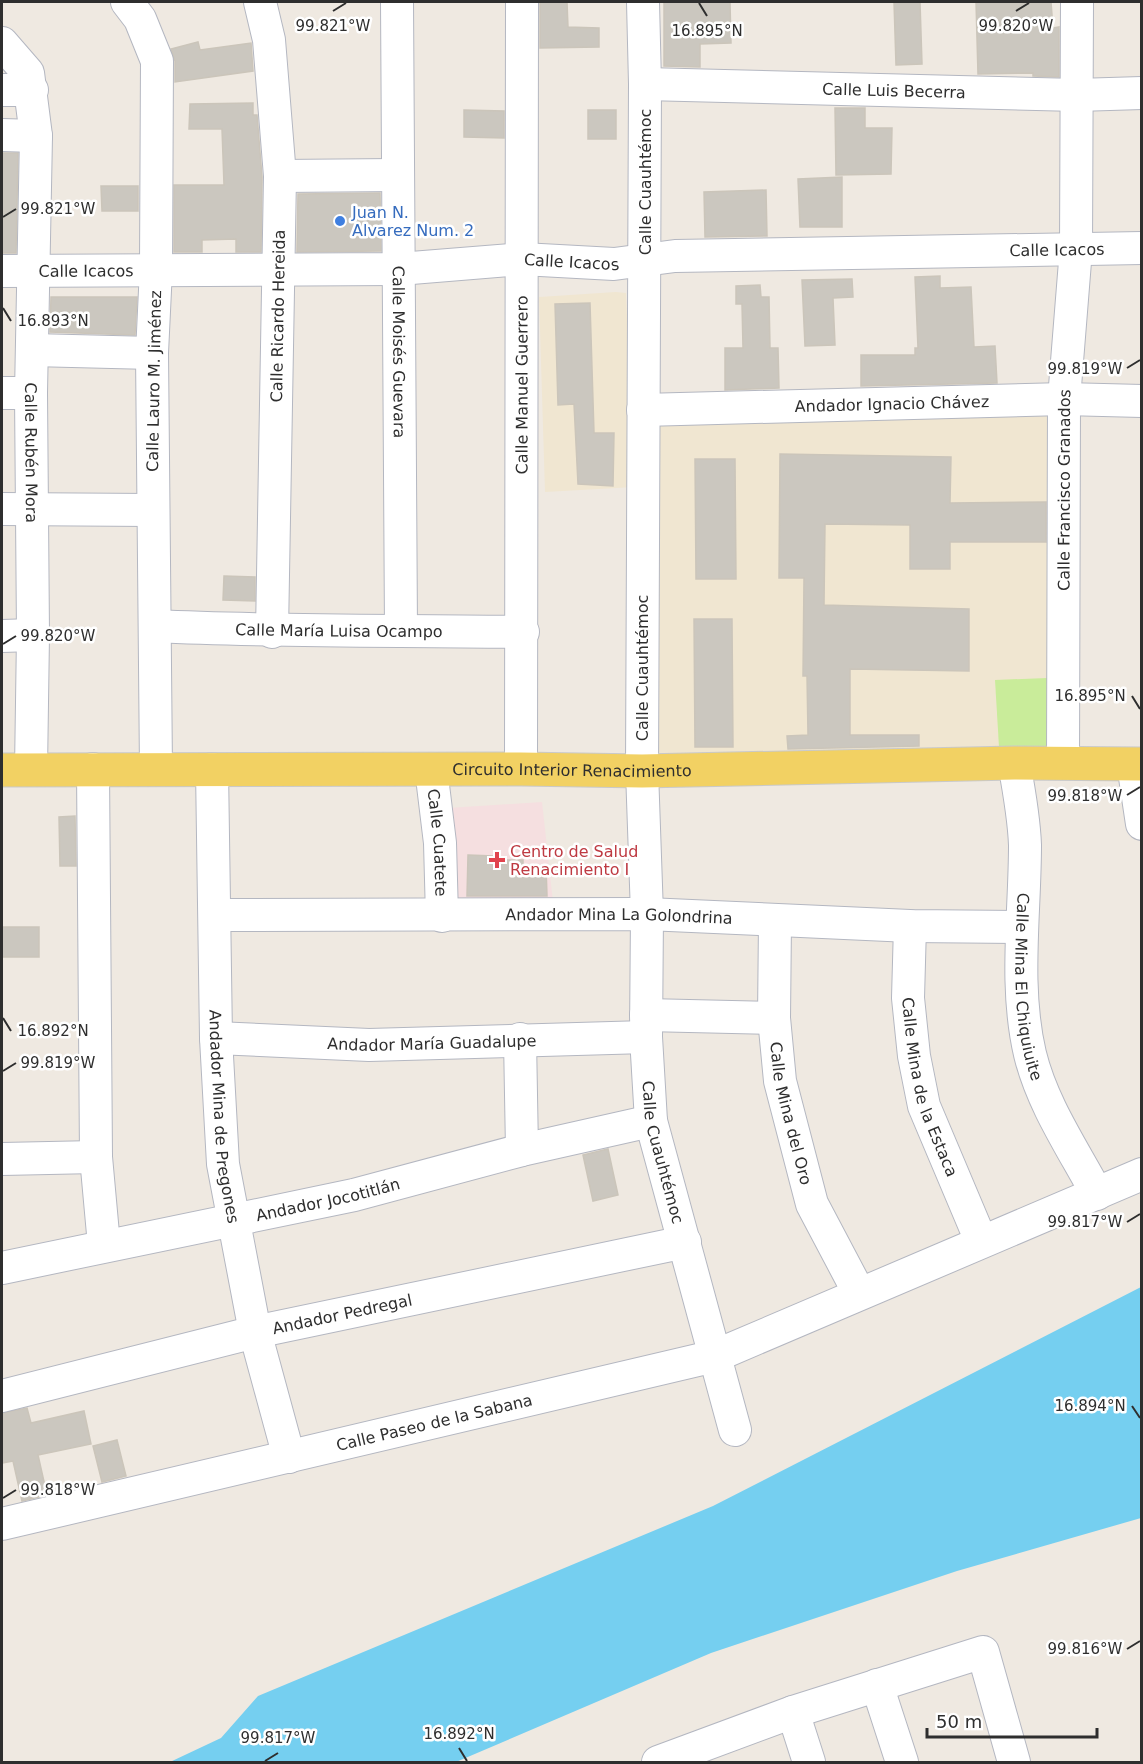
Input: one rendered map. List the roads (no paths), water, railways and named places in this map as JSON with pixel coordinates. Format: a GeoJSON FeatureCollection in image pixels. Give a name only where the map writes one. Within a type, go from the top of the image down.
{"type":"FeatureCollection","features":[{"type":"Feature","properties":{"kind":"main road","name":"Circuito Interior Renacimiento"},"geometry":{"type":"LineString","coordinates":[[16,770],[521,769],[642,771],[1014,763],[1137,764]]}},
{"type":"Feature","properties":{"kind":"street","name":"Calle Lauro M. Jiménez"},"geometry":{"type":"LineString","coordinates":[[127,2],[140,19],[157,60],[156,269],[152,353],[156,769]]}},
{"type":"Feature","properties":{"kind":"street","name":"Calle Ricardo Hereida"},"geometry":{"type":"LineString","coordinates":[[260,2],[270,40],[280,176],[272,632]]}},
{"type":"Feature","properties":{"kind":"street","name":"Calle Moisés Guevara"},"geometry":{"type":"LineString","coordinates":[[397,2],[396,175],[399,269],[400,630]]}},
{"type":"Feature","properties":{"kind":"street","name":"Calle Manuel Guerrero"},"geometry":{"type":"LineString","coordinates":[[521,769],[523,633],[522,2]]}},
{"type":"Feature","properties":{"kind":"street","name":"Calle Cuauhtémoc"},"geometry":{"type":"LineString","coordinates":[[643,2],[645,84],[642,771],[647,914],[646,1026],[651,1121],[735,1430]]}},
{"type":"Feature","properties":{"kind":"street","name":"Calle Francisco Granados"},"geometry":{"type":"LineString","coordinates":[[1063,763],[1064,399],[1076,249],[1077,2]]}},
{"type":"Feature","properties":{"kind":"street","name":"Calle Rubén Mora"},"geometry":{"type":"LineString","coordinates":[[2,43],[28,73],[17,90],[36,136],[17,271],[32,350],[16,393],[16,508],[33,635],[16,770]]}},
{"type":"Feature","properties":{"kind":"street","name":"Calle Luis Becerra"},"geometry":{"type":"LineString","coordinates":[[645,84],[1077,95],[1142,93]]}},
{"type":"Feature","properties":{"kind":"street"},"geometry":{"type":"LineString","coordinates":[[2,135],[36,136]]}},
{"type":"Feature","properties":{"kind":"street"},"geometry":{"type":"LineString","coordinates":[[280,176],[396,175]]}},
{"type":"Feature","properties":{"kind":"street","name":"Calle Icacos"},"geometry":{"type":"LineString","coordinates":[[17,271],[399,269],[522,259],[614,264],[687,256],[1142,248]]}},
{"type":"Feature","properties":{"kind":"street"},"geometry":{"type":"LineString","coordinates":[[32,350],[152,353]]}},
{"type":"Feature","properties":{"kind":"street","name":"Andador Ignacio Chávez"},"geometry":{"type":"LineString","coordinates":[[643,410],[1064,399],[1142,401]]}},
{"type":"Feature","properties":{"kind":"street"},"geometry":{"type":"LineString","coordinates":[[16,508],[152,510]]}},
{"type":"Feature","properties":{"kind":"street","name":"Calle María Luisa Ocampo"},"geometry":{"type":"LineString","coordinates":[[155,626],[272,632],[400,630],[523,633]]}},
{"type":"Feature","properties":{"kind":"street"},"geometry":{"type":"LineString","coordinates":[[2,636],[33,635]]}},
{"type":"Feature","properties":{"kind":"street","name":"Calle Mina El Chiquiuite"},"geometry":{"type":"LineString","coordinates":[[1014,763],[1024,844],[1021,927],[1024,1012],[1030,1054],[1040,1088],[1097,1194]]}},
{"type":"Feature","properties":{"kind":"street"},"geometry":{"type":"LineString","coordinates":[[1137,764],[1142,825]]}},
{"type":"Feature","properties":{"kind":"street"},"geometry":{"type":"LineString","coordinates":[[93,769],[96,1157],[104,1245]]}},
{"type":"Feature","properties":{"kind":"street","name":"Andador Mina de Pregones"},"geometry":{"type":"LineString","coordinates":[[212,769],[216,1038],[223,1164],[255,1332],[289,1457]]}},
{"type":"Feature","properties":{"kind":"street","name":"Calle Cuatete"},"geometry":{"type":"LineString","coordinates":[[431,769],[441,843],[442,916]]}},
{"type":"Feature","properties":{"kind":"street","name":"Andador Mina La Golondrina"},"geometry":{"type":"LineString","coordinates":[[215,915],[647,914],[910,926],[1021,927]]}},
{"type":"Feature","properties":{"kind":"street","name":"Calle Mina del Oro"},"geometry":{"type":"LineString","coordinates":[[775,921],[774,1018],[780,1081],[812,1204],[859,1293]]}},
{"type":"Feature","properties":{"kind":"street","name":"Calle Mina de la Estaca"},"geometry":{"type":"LineString","coordinates":[[910,926],[908,998],[914,1056],[924,1106],[981,1241]]}},
{"type":"Feature","properties":{"kind":"street","name":"Andador María Guadalupe"},"geometry":{"type":"LineString","coordinates":[[216,1038],[369,1045],[520,1039],[646,1026],[774,1018]]}},
{"type":"Feature","properties":{"kind":"street"},"geometry":{"type":"LineString","coordinates":[[520,1039],[522,1150]]}},
{"type":"Feature","properties":{"kind":"street","name":"Andador Jocotitlán"},"geometry":{"type":"LineString","coordinates":[[2,1268],[232,1218],[354,1195],[522,1150],[651,1121]]}},
{"type":"Feature","properties":{"kind":"street"},"geometry":{"type":"LineString","coordinates":[[2,1159],[96,1157]]}},
{"type":"Feature","properties":{"kind":"street","name":"Calle Paseo de la Sabana"},"geometry":{"type":"LineString","coordinates":[[2,1524],[716,1356],[1142,1174]]}},
{"type":"Feature","properties":{"kind":"street","name":"Andador Pedregal"},"geometry":{"type":"LineString","coordinates":[[2,1396],[255,1332],[685,1242]]}},
{"type":"Feature","properties":{"kind":"street"},"geometry":{"type":"LineString","coordinates":[[658,1762],[709,1754],[793,1712],[983,1652],[1014,1762]]}},
{"type":"Feature","properties":{"kind":"street"},"geometry":{"type":"LineString","coordinates":[[877,1685],[902,1762]]}},
{"type":"Feature","properties":{"kind":"street"},"geometry":{"type":"LineString","coordinates":[[793,1712],[809,1762]]}},
{"type":"Feature","properties":{"kind":"water"},"geometry":{"type":"Polygon","coordinates":[[[1141,1287],[1141,1518],[957,1571],[711,1653],[456,1762],[170,1762],[221,1738],[258,1696],[713,1506],[1141,1287]]]}},
{"type":"Feature","properties":{"kind":"place","name":"Juan N. Alvarez Num. 2"},"geometry":{"type":"Point","coordinates":[340,221]}},
{"type":"Feature","properties":{"kind":"place","name":"Centro de Salud Renacimiento I"},"geometry":{"type":"Point","coordinates":[497,860]}}]}
